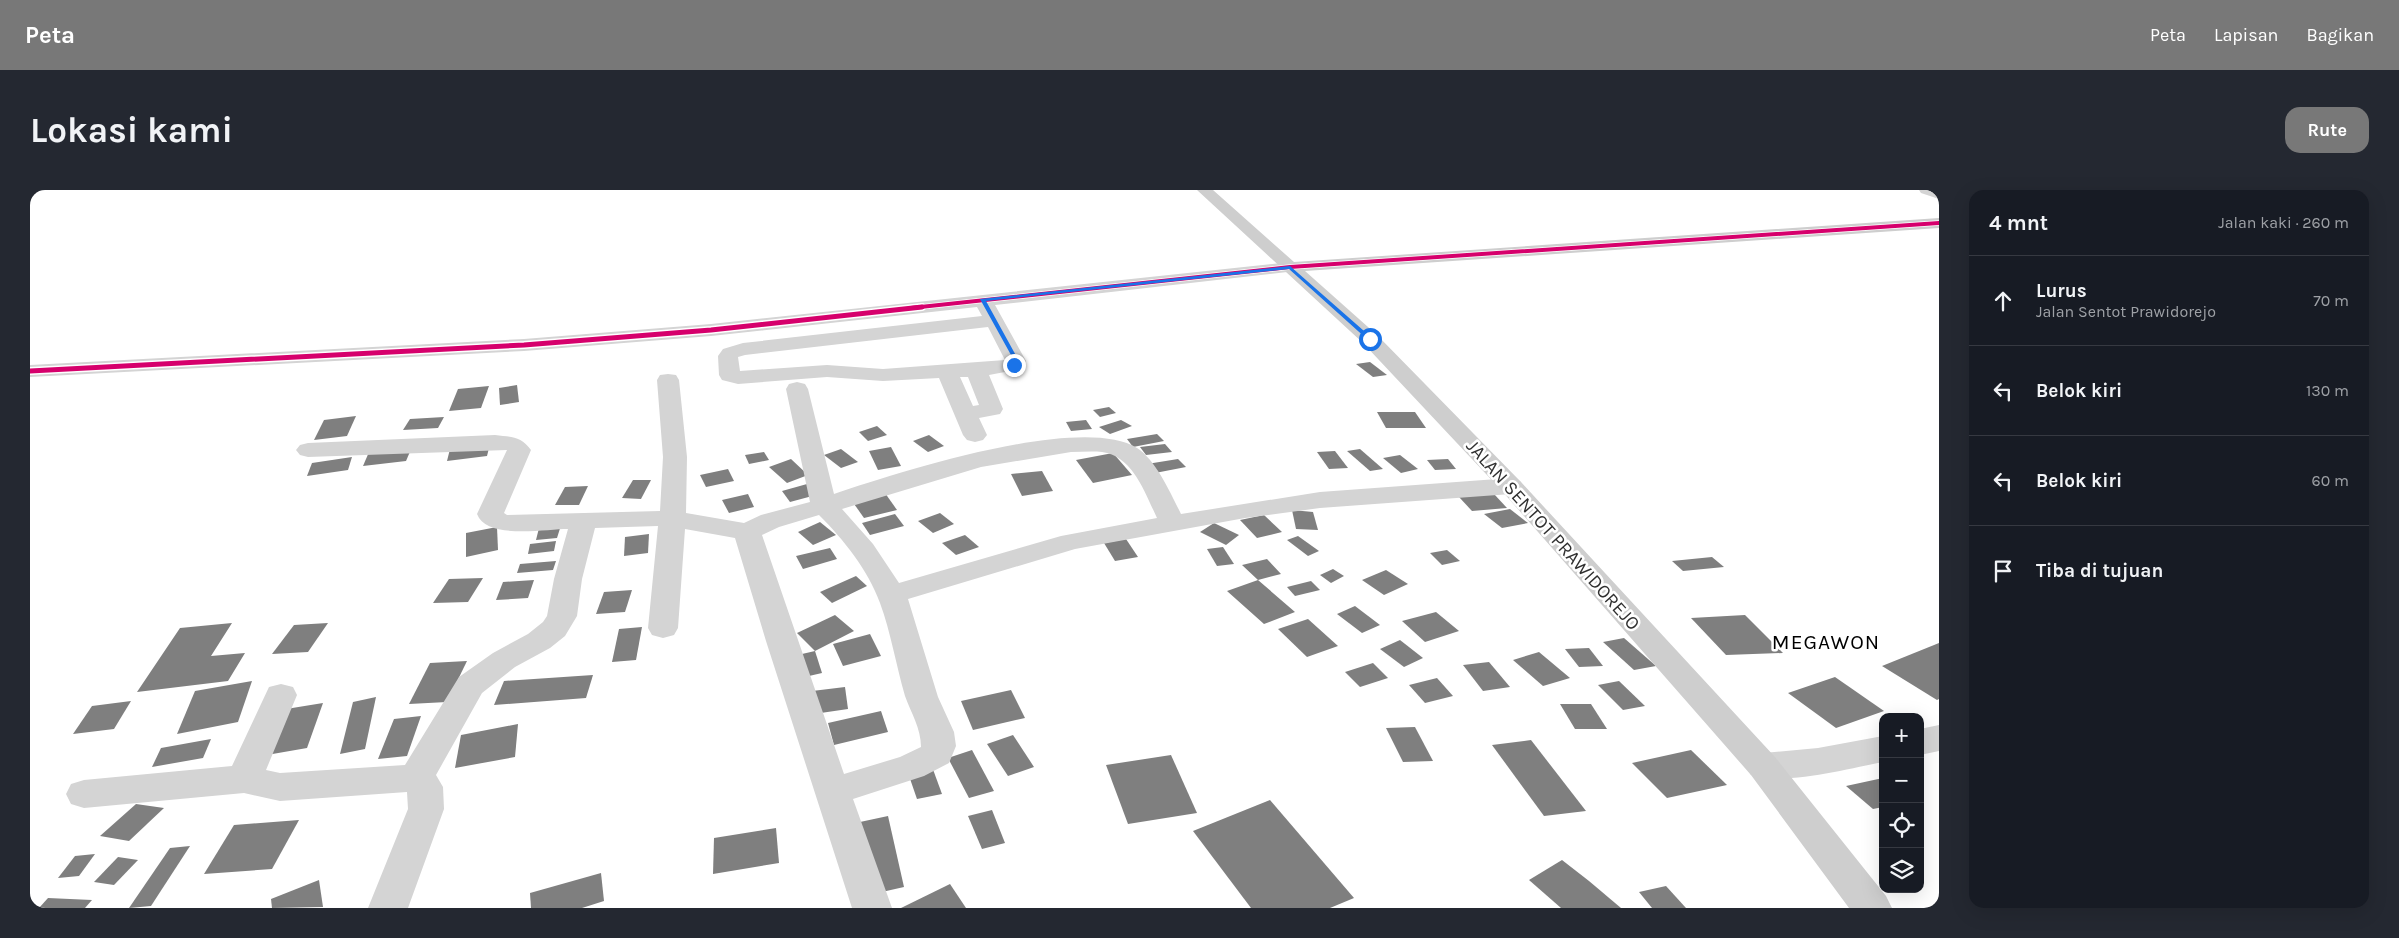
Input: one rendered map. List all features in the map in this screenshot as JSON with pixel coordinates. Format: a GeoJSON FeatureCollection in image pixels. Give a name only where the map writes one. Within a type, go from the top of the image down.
{"type":"FeatureCollection","features":[{"type":"Feature","properties":{"kind":"main road","name":"JALAN SENTOT PRAWIDOREJO"},"geometry":{"type":"LineString","coordinates":[[1204,190],[1370,339],[1511,486],[1763,766],[1872,908]]}},
{"type":"Feature","properties":{"kind":"main road"},"geometry":{"type":"LineString","coordinates":[[1290,267],[1939,223]]}},
{"type":"Feature","properties":{"kind":"street"},"geometry":{"type":"LineString","coordinates":[[1926,190],[1939,195]]}},
{"type":"Feature","properties":{"kind":"street"},"geometry":{"type":"LineString","coordinates":[[30,371],[524,345],[711,330],[982,299],[1290,267]]}},
{"type":"Feature","properties":{"kind":"street"},"geometry":{"type":"LineString","coordinates":[[982,299],[994,320],[1014,355],[1016,363],[1005,367],[976,370],[883,375],[810,372],[738,378],[730,375],[728,356],[743,349],[994,320]]}},
{"type":"Feature","properties":{"kind":"street"},"geometry":{"type":"LineString","coordinates":[[965,414],[992,409],[976,370]]}},
{"type":"Feature","properties":{"kind":"street"},"geometry":{"type":"LineString","coordinates":[[947,372],[975,434]]}},
{"type":"Feature","properties":{"kind":"street"},"geometry":{"type":"LineString","coordinates":[[663,628],[672,519],[676,499],[675,457],[668,380]]}},
{"type":"Feature","properties":{"kind":"street"},"geometry":{"type":"LineString","coordinates":[[797,389],[824,506],[837,517],[866,554],[891,595],[923,699],[937,728],[940,742],[937,754],[912,767],[832,792]]}},
{"type":"Feature","properties":{"kind":"street"},"geometry":{"type":"LineString","coordinates":[[308,450],[495,442],[514,444],[519,450],[490,514],[491,517],[502,523],[672,519],[723,530],[747,532],[770,521],[934,471],[1057,446],[1113,446],[1127,452],[1155,488],[1173,523]]}},
{"type":"Feature","properties":{"kind":"street"},"geometry":{"type":"LineString","coordinates":[[891,595],[1071,542],[1245,510],[1320,500],[1511,486]]}},
{"type":"Feature","properties":{"kind":"street"},"geometry":{"type":"LineString","coordinates":[[416,778],[470,685],[554,629],[562,616],[568,579],[584,520]]}},
{"type":"Feature","properties":{"kind":"street"},"geometry":{"type":"LineString","coordinates":[[747,532],[872,908]]}},
{"type":"Feature","properties":{"kind":"street"},"geometry":{"type":"LineString","coordinates":[[244,779],[281,695]]}},
{"type":"Feature","properties":{"kind":"street"},"geometry":{"type":"LineString","coordinates":[[1763,766],[1818,761],[1879,750]]}},
{"type":"Feature","properties":{"kind":"street"},"geometry":{"type":"LineString","coordinates":[[84,794],[244,779],[280,787],[416,778],[425,787],[426,809],[388,908]]}},
{"type":"Feature","properties":{"kind":"building"},"geometry":{"type":"Polygon","coordinates":[[[1370,362],[1387,375],[1373,377],[1356,364],[1370,362]]]}},
{"type":"Feature","properties":{"kind":"building"},"geometry":{"type":"Polygon","coordinates":[[[517,385],[519,402],[500,405],[499,388],[517,385]]]}},
{"type":"Feature","properties":{"kind":"building"},"geometry":{"type":"Polygon","coordinates":[[[489,386],[481,408],[449,411],[458,389],[489,386]]]}},
{"type":"Feature","properties":{"kind":"building"},"geometry":{"type":"Polygon","coordinates":[[[1109,407],[1116,413],[1100,417],[1093,410],[1109,407]]]}},
{"type":"Feature","properties":{"kind":"building"},"geometry":{"type":"Polygon","coordinates":[[[1377,412],[1415,412],[1426,428],[1386,428],[1377,412]]]}},
{"type":"Feature","properties":{"kind":"building"},"geometry":{"type":"Polygon","coordinates":[[[356,416],[347,436],[314,440],[324,420],[356,416]]]}},
{"type":"Feature","properties":{"kind":"building"},"geometry":{"type":"Polygon","coordinates":[[[444,417],[438,428],[403,430],[410,419],[444,417]]]}},
{"type":"Feature","properties":{"kind":"building"},"geometry":{"type":"Polygon","coordinates":[[[1086,420],[1092,429],[1071,431],[1066,422],[1086,420]]]}},
{"type":"Feature","properties":{"kind":"building"},"geometry":{"type":"Polygon","coordinates":[[[1121,420],[1132,426],[1110,434],[1099,427],[1121,420]]]}},
{"type":"Feature","properties":{"kind":"building"},"geometry":{"type":"Polygon","coordinates":[[[877,426],[887,435],[868,441],[859,432],[877,426]]]}},
{"type":"Feature","properties":{"kind":"building"},"geometry":{"type":"Polygon","coordinates":[[[1157,434],[1164,441],[1133,447],[1127,439],[1157,434]]]}},
{"type":"Feature","properties":{"kind":"building"},"geometry":{"type":"Polygon","coordinates":[[[929,435],[944,446],[928,452],[913,441],[929,435]]]}},
{"type":"Feature","properties":{"kind":"building"},"geometry":{"type":"Polygon","coordinates":[[[490,444],[487,456],[447,461],[450,449],[490,444]]]}},
{"type":"Feature","properties":{"kind":"building"},"geometry":{"type":"Polygon","coordinates":[[[1165,444],[1172,452],[1146,455],[1140,447],[1165,444]]]}},
{"type":"Feature","properties":{"kind":"building"},"geometry":{"type":"Polygon","coordinates":[[[412,447],[406,461],[363,466],[369,452],[412,447]]]}},
{"type":"Feature","properties":{"kind":"building"},"geometry":{"type":"Polygon","coordinates":[[[891,447],[901,466],[878,470],[869,451],[891,447]]]}},
{"type":"Feature","properties":{"kind":"building"},"geometry":{"type":"Polygon","coordinates":[[[841,449],[858,462],[841,468],[824,455],[841,449]]]}},
{"type":"Feature","properties":{"kind":"building"},"geometry":{"type":"Polygon","coordinates":[[[1360,449],[1383,469],[1370,471],[1347,451],[1360,449]]]}},
{"type":"Feature","properties":{"kind":"building"},"geometry":{"type":"Polygon","coordinates":[[[1335,451],[1348,468],[1329,469],[1317,452],[1335,451]]]}},
{"type":"Feature","properties":{"kind":"building"},"geometry":{"type":"Polygon","coordinates":[[[764,452],[769,460],[749,464],[745,455],[764,452]]]}},
{"type":"Feature","properties":{"kind":"building"},"geometry":{"type":"Polygon","coordinates":[[[1113,453],[1132,475],[1093,483],[1076,460],[1113,453]]]}},
{"type":"Feature","properties":{"kind":"building"},"geometry":{"type":"Polygon","coordinates":[[[1400,455],[1418,469],[1401,473],[1383,458],[1400,455]]]}},
{"type":"Feature","properties":{"kind":"building"},"geometry":{"type":"Polygon","coordinates":[[[352,457],[348,470],[307,476],[312,463],[352,457]]]}},
{"type":"Feature","properties":{"kind":"building"},"geometry":{"type":"Polygon","coordinates":[[[791,459],[808,475],[787,483],[769,467],[791,459]]]}},
{"type":"Feature","properties":{"kind":"building"},"geometry":{"type":"Polygon","coordinates":[[[1178,459],[1186,467],[1155,473],[1147,464],[1178,459]]]}},
{"type":"Feature","properties":{"kind":"building"},"geometry":{"type":"Polygon","coordinates":[[[1448,459],[1456,469],[1435,470],[1427,460],[1448,459]]]}},
{"type":"Feature","properties":{"kind":"building"},"geometry":{"type":"Polygon","coordinates":[[[728,469],[734,481],[706,487],[700,475],[728,469]]]}},
{"type":"Feature","properties":{"kind":"building"},"geometry":{"type":"Polygon","coordinates":[[[1042,471],[1053,491],[1022,496],[1011,474],[1042,471]]]}},
{"type":"Feature","properties":{"kind":"building"},"geometry":{"type":"Polygon","coordinates":[[[633,480],[651,480],[641,499],[622,498],[633,480]]]}},
{"type":"Feature","properties":{"kind":"building"},"geometry":{"type":"Polygon","coordinates":[[[807,484],[816,495],[790,502],[782,491],[807,484]]]}},
{"type":"Feature","properties":{"kind":"building"},"geometry":{"type":"Polygon","coordinates":[[[588,486],[579,505],[555,505],[565,487],[588,486]]]}},
{"type":"Feature","properties":{"kind":"building"},"geometry":{"type":"Polygon","coordinates":[[[885,493],[897,510],[864,518],[852,501],[885,493]]]}},
{"type":"Feature","properties":{"kind":"building"},"geometry":{"type":"Polygon","coordinates":[[[748,494],[754,507],[729,513],[722,500],[748,494]]]}},
{"type":"Feature","properties":{"kind":"building"},"geometry":{"type":"Polygon","coordinates":[[[1494,494],[1507,508],[1472,511],[1459,497],[1494,494]]]}},
{"type":"Feature","properties":{"kind":"building"},"geometry":{"type":"Polygon","coordinates":[[[1510,509],[1528,523],[1502,528],[1484,514],[1510,509]]]}},
{"type":"Feature","properties":{"kind":"building"},"geometry":{"type":"Polygon","coordinates":[[[1292,510],[1313,512],[1318,530],[1296,529],[1292,510]]]}},
{"type":"Feature","properties":{"kind":"building"},"geometry":{"type":"Polygon","coordinates":[[[940,513],[954,524],[933,533],[918,521],[940,513]]]}},
{"type":"Feature","properties":{"kind":"building"},"geometry":{"type":"Polygon","coordinates":[[[895,514],[904,526],[870,535],[862,523],[895,514]]]}},
{"type":"Feature","properties":{"kind":"building"},"geometry":{"type":"Polygon","coordinates":[[[1264,515],[1282,532],[1257,538],[1240,520],[1264,515]]]}},
{"type":"Feature","properties":{"kind":"building"},"geometry":{"type":"Polygon","coordinates":[[[562,522],[557,538],[536,540],[540,524],[562,522]]]}},
{"type":"Feature","properties":{"kind":"building"},"geometry":{"type":"Polygon","coordinates":[[[820,522],[836,535],[813,545],[798,532],[820,522]]]}},
{"type":"Feature","properties":{"kind":"building"},"geometry":{"type":"Polygon","coordinates":[[[1214,523],[1239,535],[1226,545],[1200,532],[1214,523]]]}},
{"type":"Feature","properties":{"kind":"building"},"geometry":{"type":"Polygon","coordinates":[[[497,527],[498,550],[466,557],[466,533],[497,527]]]}},
{"type":"Feature","properties":{"kind":"building"},"geometry":{"type":"Polygon","coordinates":[[[649,534],[648,553],[624,556],[625,537],[649,534]]]}},
{"type":"Feature","properties":{"kind":"building"},"geometry":{"type":"Polygon","coordinates":[[[965,535],[979,547],[956,555],[942,543],[965,535]]]}},
{"type":"Feature","properties":{"kind":"building"},"geometry":{"type":"Polygon","coordinates":[[[1298,536],[1319,551],[1308,556],[1287,540],[1298,536]]]}},
{"type":"Feature","properties":{"kind":"building"},"geometry":{"type":"Polygon","coordinates":[[[1126,539],[1138,557],[1115,561],[1104,543],[1126,539]]]}},
{"type":"Feature","properties":{"kind":"building"},"geometry":{"type":"Polygon","coordinates":[[[556,541],[554,551],[528,554],[530,544],[556,541]]]}},
{"type":"Feature","properties":{"kind":"building"},"geometry":{"type":"Polygon","coordinates":[[[1223,547],[1234,564],[1217,566],[1207,549],[1223,547]]]}},
{"type":"Feature","properties":{"kind":"building"},"geometry":{"type":"Polygon","coordinates":[[[830,548],[837,559],[803,569],[796,556],[830,548]]]}},
{"type":"Feature","properties":{"kind":"building"},"geometry":{"type":"Polygon","coordinates":[[[1447,550],[1460,561],[1442,565],[1430,553],[1447,550]]]}},
{"type":"Feature","properties":{"kind":"building"},"geometry":{"type":"Polygon","coordinates":[[[1712,557],[1724,567],[1683,571],[1672,561],[1712,557]]]}},
{"type":"Feature","properties":{"kind":"building"},"geometry":{"type":"Polygon","coordinates":[[[1267,559],[1281,574],[1258,580],[1242,565],[1267,559]]]}},
{"type":"Feature","properties":{"kind":"building"},"geometry":{"type":"Polygon","coordinates":[[[556,561],[553,570],[517,573],[520,564],[556,561]]]}},
{"type":"Feature","properties":{"kind":"building"},"geometry":{"type":"Polygon","coordinates":[[[1333,569],[1344,576],[1331,583],[1320,575],[1333,569]]]}},
{"type":"Feature","properties":{"kind":"building"},"geometry":{"type":"Polygon","coordinates":[[[1386,570],[1408,584],[1384,595],[1362,580],[1386,570]]]}},
{"type":"Feature","properties":{"kind":"building"},"geometry":{"type":"Polygon","coordinates":[[[856,576],[867,586],[832,603],[820,592],[856,576]]]}},
{"type":"Feature","properties":{"kind":"building"},"geometry":{"type":"Polygon","coordinates":[[[483,578],[468,602],[433,603],[449,579],[483,578]]]}},
{"type":"Feature","properties":{"kind":"building"},"geometry":{"type":"Polygon","coordinates":[[[534,580],[528,598],[496,600],[503,582],[534,580]]]}},
{"type":"Feature","properties":{"kind":"building"},"geometry":{"type":"Polygon","coordinates":[[[1258,580],[1295,612],[1264,624],[1227,591],[1258,580]]]}},
{"type":"Feature","properties":{"kind":"building"},"geometry":{"type":"Polygon","coordinates":[[[1311,581],[1320,590],[1295,596],[1287,587],[1311,581]]]}},
{"type":"Feature","properties":{"kind":"building"},"geometry":{"type":"Polygon","coordinates":[[[632,590],[625,612],[596,614],[604,592],[632,590]]]}},
{"type":"Feature","properties":{"kind":"building"},"geometry":{"type":"Polygon","coordinates":[[[1355,606],[1380,625],[1362,633],[1337,614],[1355,606]]]}},
{"type":"Feature","properties":{"kind":"building"},"geometry":{"type":"Polygon","coordinates":[[[1436,612],[1459,631],[1425,642],[1402,621],[1436,612]]]}},
{"type":"Feature","properties":{"kind":"building"},"geometry":{"type":"Polygon","coordinates":[[[835,615],[854,631],[815,651],[797,633],[835,615]]]}},
{"type":"Feature","properties":{"kind":"building"},"geometry":{"type":"Polygon","coordinates":[[[1745,615],[1783,653],[1726,655],[1691,618],[1745,615]]]}},
{"type":"Feature","properties":{"kind":"building"},"geometry":{"type":"Polygon","coordinates":[[[1308,619],[1338,646],[1307,657],[1278,629],[1308,619]]]}},
{"type":"Feature","properties":{"kind":"building"},"geometry":{"type":"Polygon","coordinates":[[[232,623],[211,656],[245,653],[228,681],[137,692],[180,628],[232,623]]]}},
{"type":"Feature","properties":{"kind":"building"},"geometry":{"type":"Polygon","coordinates":[[[328,623],[308,652],[272,654],[294,625],[328,623]]]}},
{"type":"Feature","properties":{"kind":"building"},"geometry":{"type":"Polygon","coordinates":[[[642,627],[636,660],[612,662],[619,629],[642,627]]]}},
{"type":"Feature","properties":{"kind":"building"},"geometry":{"type":"Polygon","coordinates":[[[870,634],[881,656],[843,666],[833,644],[870,634]]]}},
{"type":"Feature","properties":{"kind":"building"},"geometry":{"type":"Polygon","coordinates":[[[1624,638],[1656,666],[1634,670],[1603,642],[1624,638]]]}},
{"type":"Feature","properties":{"kind":"building"},"geometry":{"type":"Polygon","coordinates":[[[1400,640],[1423,658],[1404,667],[1380,649],[1400,640]]]}},
{"type":"Feature","properties":{"kind":"building"},"geometry":{"type":"Polygon","coordinates":[[[1939,643],[1939,699],[1937,700],[1882,666],[1939,643]]]}},
{"type":"Feature","properties":{"kind":"building"},"geometry":{"type":"Polygon","coordinates":[[[1589,648],[1603,666],[1579,667],[1565,649],[1589,648]]]}},
{"type":"Feature","properties":{"kind":"building"},"geometry":{"type":"Polygon","coordinates":[[[815,651],[822,673],[796,679],[789,657],[815,651]]]}},
{"type":"Feature","properties":{"kind":"building"},"geometry":{"type":"Polygon","coordinates":[[[1539,652],[1570,678],[1543,686],[1513,660],[1539,652]]]}},
{"type":"Feature","properties":{"kind":"building"},"geometry":{"type":"Polygon","coordinates":[[[467,661],[447,702],[409,704],[430,663],[467,661]]]}},
{"type":"Feature","properties":{"kind":"building"},"geometry":{"type":"Polygon","coordinates":[[[1489,662],[1510,687],[1483,691],[1463,665],[1489,662]]]}},
{"type":"Feature","properties":{"kind":"building"},"geometry":{"type":"Polygon","coordinates":[[[1373,663],[1388,678],[1360,687],[1345,672],[1373,663]]]}},
{"type":"Feature","properties":{"kind":"building"},"geometry":{"type":"Polygon","coordinates":[[[593,675],[586,698],[494,705],[504,681],[593,675]]]}},
{"type":"Feature","properties":{"kind":"building"},"geometry":{"type":"Polygon","coordinates":[[[1835,677],[1884,711],[1836,728],[1788,693],[1835,677]]]}},
{"type":"Feature","properties":{"kind":"building"},"geometry":{"type":"Polygon","coordinates":[[[1437,678],[1453,696],[1425,703],[1409,685],[1437,678]]]}},
{"type":"Feature","properties":{"kind":"building"},"geometry":{"type":"Polygon","coordinates":[[[252,681],[238,722],[177,734],[195,691],[252,681]]]}},
{"type":"Feature","properties":{"kind":"building"},"geometry":{"type":"Polygon","coordinates":[[[1619,681],[1645,706],[1623,710],[1598,685],[1619,681]]]}},
{"type":"Feature","properties":{"kind":"building"},"geometry":{"type":"Polygon","coordinates":[[[845,687],[848,709],[807,715],[804,692],[845,687]]]}},
{"type":"Feature","properties":{"kind":"building"},"geometry":{"type":"Polygon","coordinates":[[[1011,690],[1025,718],[973,730],[961,701],[1011,690]]]}},
{"type":"Feature","properties":{"kind":"building"},"geometry":{"type":"Polygon","coordinates":[[[376,697],[365,749],[340,754],[353,702],[376,697]]]}},
{"type":"Feature","properties":{"kind":"building"},"geometry":{"type":"Polygon","coordinates":[[[131,701],[114,729],[73,734],[92,706],[131,701]]]}},
{"type":"Feature","properties":{"kind":"building"},"geometry":{"type":"Polygon","coordinates":[[[323,703],[307,748],[261,756],[280,710],[323,703]]]}},
{"type":"Feature","properties":{"kind":"building"},"geometry":{"type":"Polygon","coordinates":[[[1560,704],[1591,704],[1607,729],[1575,729],[1560,704]]]}},
{"type":"Feature","properties":{"kind":"building"},"geometry":{"type":"Polygon","coordinates":[[[881,711],[888,732],[834,745],[828,723],[881,711]]]}},
{"type":"Feature","properties":{"kind":"building"},"geometry":{"type":"Polygon","coordinates":[[[421,716],[407,756],[378,759],[394,719],[421,716]]]}},
{"type":"Feature","properties":{"kind":"building"},"geometry":{"type":"Polygon","coordinates":[[[518,724],[515,757],[455,768],[461,735],[518,724]]]}},
{"type":"Feature","properties":{"kind":"building"},"geometry":{"type":"Polygon","coordinates":[[[1415,727],[1433,761],[1403,762],[1386,728],[1415,727]]]}},
{"type":"Feature","properties":{"kind":"building"},"geometry":{"type":"Polygon","coordinates":[[[1013,735],[1034,767],[1008,776],[987,744],[1013,735]]]}},
{"type":"Feature","properties":{"kind":"building"},"geometry":{"type":"Polygon","coordinates":[[[211,739],[203,758],[152,767],[161,748],[211,739]]]}},
{"type":"Feature","properties":{"kind":"building"},"geometry":{"type":"Polygon","coordinates":[[[1531,740],[1586,811],[1544,816],[1492,745],[1531,740]]]}},
{"type":"Feature","properties":{"kind":"building"},"geometry":{"type":"Polygon","coordinates":[[[972,750],[994,791],[969,798],[948,758],[972,750]]]}},
{"type":"Feature","properties":{"kind":"building"},"geometry":{"type":"Polygon","coordinates":[[[1691,750],[1727,785],[1667,798],[1632,763],[1691,750]]]}},
{"type":"Feature","properties":{"kind":"building"},"geometry":{"type":"Polygon","coordinates":[[[1171,755],[1197,813],[1128,824],[1106,765],[1171,755]]]}},
{"type":"Feature","properties":{"kind":"building"},"geometry":{"type":"Polygon","coordinates":[[[931,764],[942,794],[917,799],[907,770],[931,764]]]}},
{"type":"Feature","properties":{"kind":"building"},"geometry":{"type":"Polygon","coordinates":[[[1879,779],[1879,808],[1873,809],[1846,786],[1879,779]]]}},
{"type":"Feature","properties":{"kind":"building"},"geometry":{"type":"Polygon","coordinates":[[[1270,800],[1354,898],[1330,908],[1251,908],[1193,831],[1270,800]]]}},
{"type":"Feature","properties":{"kind":"building"},"geometry":{"type":"Polygon","coordinates":[[[136,804],[164,808],[129,841],[100,836],[136,804]]]}},
{"type":"Feature","properties":{"kind":"building"},"geometry":{"type":"Polygon","coordinates":[[[992,810],[1005,843],[982,849],[968,816],[992,810]]]}},
{"type":"Feature","properties":{"kind":"building"},"geometry":{"type":"Polygon","coordinates":[[[888,816],[904,887],[873,894],[860,822],[888,816]]]}},
{"type":"Feature","properties":{"kind":"building"},"geometry":{"type":"Polygon","coordinates":[[[299,820],[272,869],[204,874],[234,825],[299,820]]]}},
{"type":"Feature","properties":{"kind":"building"},"geometry":{"type":"Polygon","coordinates":[[[776,828],[779,863],[713,874],[714,838],[776,828]]]}},
{"type":"Feature","properties":{"kind":"building"},"geometry":{"type":"Polygon","coordinates":[[[190,846],[151,906],[129,908],[170,848],[190,846]]]}},
{"type":"Feature","properties":{"kind":"building"},"geometry":{"type":"Polygon","coordinates":[[[95,854],[79,876],[58,878],[75,856],[95,854]]]}},
{"type":"Feature","properties":{"kind":"building"},"geometry":{"type":"Polygon","coordinates":[[[118,857],[138,860],[114,885],[94,882],[118,857]]]}},
{"type":"Feature","properties":{"kind":"building"},"geometry":{"type":"Polygon","coordinates":[[[1562,860],[1621,908],[1561,908],[1529,880],[1562,860]]]}},
{"type":"Feature","properties":{"kind":"building"},"geometry":{"type":"Polygon","coordinates":[[[601,873],[604,901],[582,908],[531,908],[530,893],[601,873]]]}},
{"type":"Feature","properties":{"kind":"building"},"geometry":{"type":"Polygon","coordinates":[[[319,880],[323,907],[272,908],[271,899],[319,880]]]}},
{"type":"Feature","properties":{"kind":"building"},"geometry":{"type":"Polygon","coordinates":[[[950,884],[966,908],[901,908],[950,884]]]}},
{"type":"Feature","properties":{"kind":"building"},"geometry":{"type":"Polygon","coordinates":[[[1666,886],[1686,908],[1652,908],[1639,892],[1666,886]]]}},
{"type":"Feature","properties":{"kind":"building"},"geometry":{"type":"Polygon","coordinates":[[[48,898],[92,900],[85,908],[39,908],[48,898]]]}},
{"type":"Feature","properties":{"kind":"cycle path"},"geometry":{"type":"LineString","coordinates":[[30,371],[524,345],[711,330],[1290,267],[1939,223]]}},
{"type":"Feature","properties":{"kind":"district","name":"MEGAWON"},"geometry":{"type":"Point","coordinates":[1826,642]}},
{"type":"Feature","properties":{"kind":"route"},"geometry":{"type":"LineString","coordinates":[[1014,365],[1016,361],[1014,355],[982,299],[1290,267],[1370,339]]}}]}
